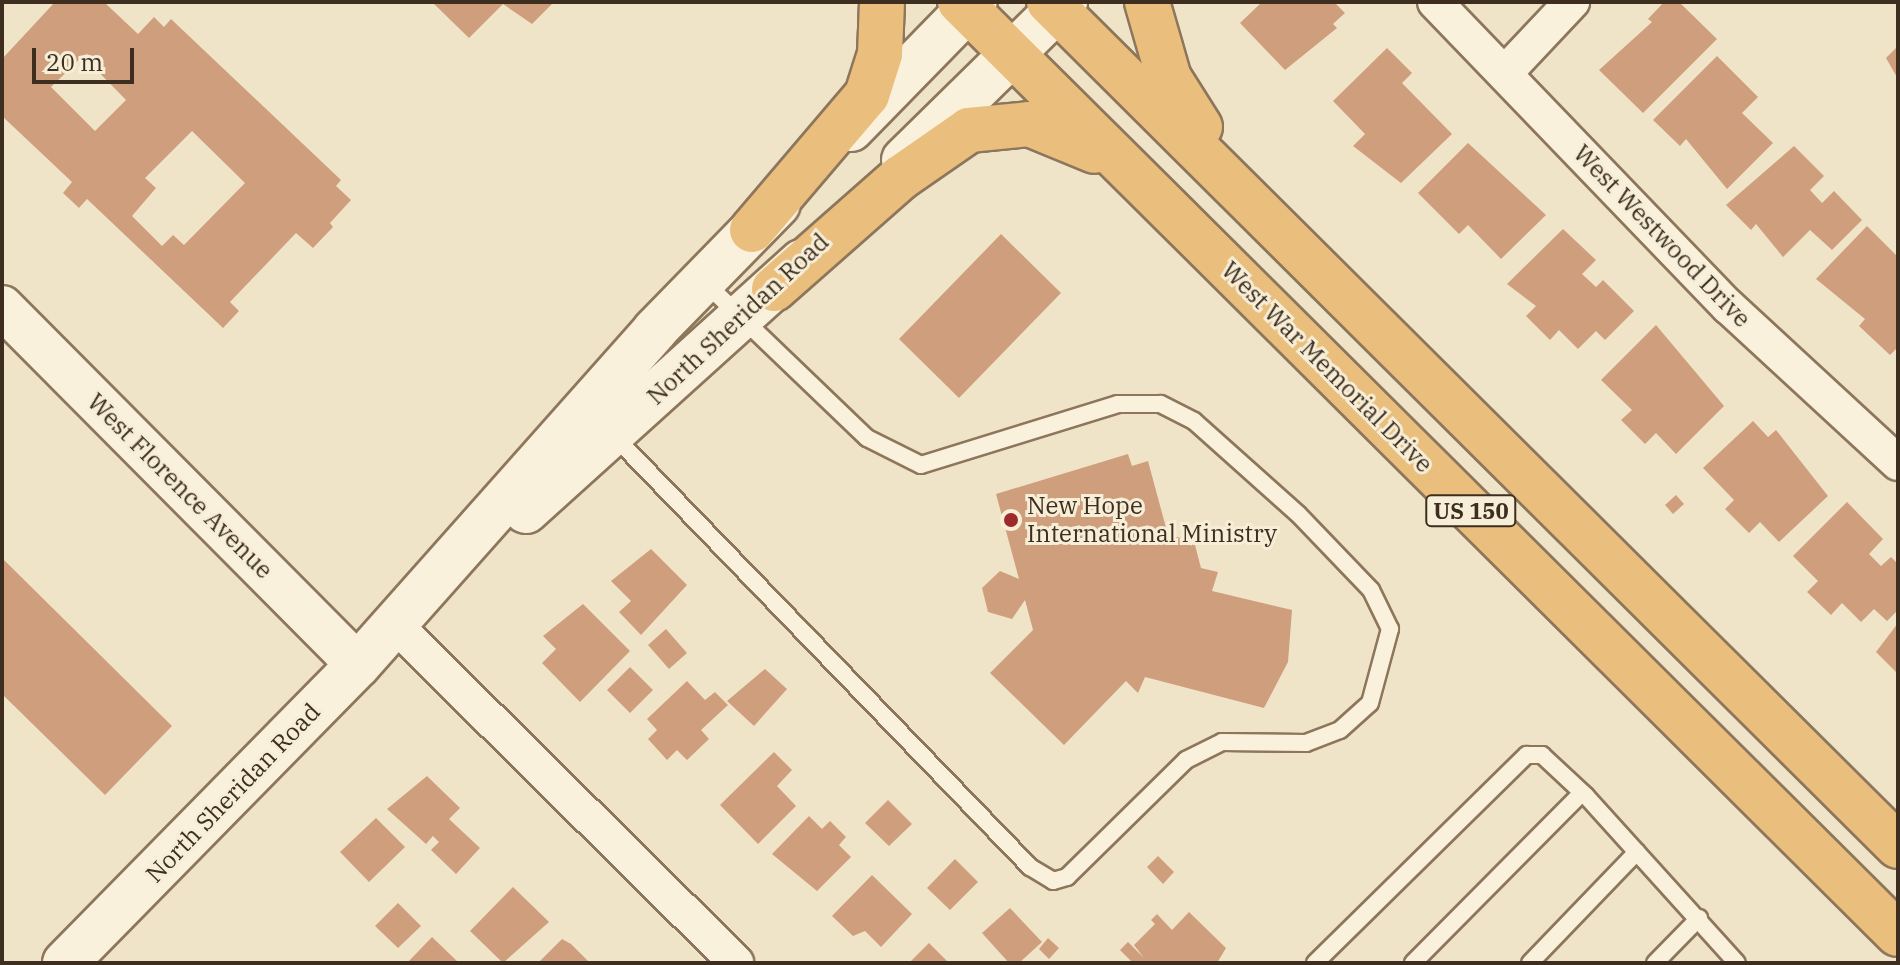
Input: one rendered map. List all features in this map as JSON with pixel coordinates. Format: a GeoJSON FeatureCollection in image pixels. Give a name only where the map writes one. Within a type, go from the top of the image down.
{"type":"FeatureCollection","features":[{"type":"Feature","properties":{"kind":"highway"},"geometry":{"type":"LineString","coordinates":[[752,230],[867,95],[882,43],[882,2]]}},
{"type":"Feature","properties":{"kind":"highway"},"geometry":{"type":"LineString","coordinates":[[1147,2],[1158,51],[1193,117],[1368,318]]}},
{"type":"Feature","properties":{"kind":"highway","name":"West War Memorial Drive"},"geometry":{"type":"LineString","coordinates":[[968,5],[1013,54],[1898,934]]}},
{"type":"Feature","properties":{"kind":"highway","name":"US 150"},"geometry":{"type":"LineString","coordinates":[[1057,5],[1898,846]]}},
{"type":"Feature","properties":{"kind":"highway"},"geometry":{"type":"LineString","coordinates":[[774,289],[943,145],[978,126],[1012,122],[1046,128],[1101,154],[1230,269]]}},
{"type":"Feature","properties":{"kind":"main road","name":"North Sheridan Road"},"geometry":{"type":"LineString","coordinates":[[600,422],[702,280],[968,5]]}},
{"type":"Feature","properties":{"kind":"main road","name":"North Sheridan Road"},"geometry":{"type":"LineString","coordinates":[[65,963],[397,623],[600,422],[741,320],[1013,54],[1057,5]]}},
{"type":"Feature","properties":{"kind":"street","name":"West Westwood Drive"},"geometry":{"type":"LineString","coordinates":[[1435,2],[1729,307],[1898,463]]}},
{"type":"Feature","properties":{"kind":"street"},"geometry":{"type":"LineString","coordinates":[[1505,73],[1572,2]]}},
{"type":"Feature","properties":{"kind":"street","name":"West Florence Avenue"},"geometry":{"type":"LineString","coordinates":[[2,307],[358,665]]}},
{"type":"Feature","properties":{"kind":"street"},"geometry":{"type":"LineString","coordinates":[[397,623],[736,963]]}},
{"type":"Feature","properties":{"kind":"lane"},"geometry":{"type":"LineString","coordinates":[[600,422],[1030,867],[1053,881],[1067,877],[1186,760],[1222,742],[1306,743],[1340,730],[1370,703],[1390,629],[1371,590],[1298,514],[1194,421],[1160,404],[1118,404],[921,465],[867,438],[702,280]]}},
{"type":"Feature","properties":{"kind":"lane"},"geometry":{"type":"LineString","coordinates":[[1315,963],[1515,760],[1542,755],[1582,793],[1737,963]]}},
{"type":"Feature","properties":{"kind":"lane"},"geometry":{"type":"LineString","coordinates":[[1413,963],[1582,793]]}},
{"type":"Feature","properties":{"kind":"lane"},"geometry":{"type":"LineString","coordinates":[[1530,963],[1637,852]]}},
{"type":"Feature","properties":{"kind":"lane"},"geometry":{"type":"LineString","coordinates":[[1655,963],[1699,918]]}},
{"type":"Feature","properties":{"kind":"building"},"geometry":{"type":"Polygon","coordinates":[[[55,2],[104,2],[138,34],[154,17],[164,27],[171,19],[341,180],[336,186],[351,200],[330,223],[333,227],[313,248],[296,233],[230,302],[239,311],[223,328],[87,199],[79,208],[63,193],[72,182],[2,116],[2,59],[55,2]],[[83,56],[51,87],[95,131],[126,100],[83,56]],[[192,131],[145,178],[156,188],[132,216],[162,246],[173,235],[184,245],[245,183],[192,131]]]}},
{"type":"Feature","properties":{"kind":"building"},"geometry":{"type":"Polygon","coordinates":[[[432,2],[554,2],[532,24],[503,4],[469,38],[432,2]]]}},
{"type":"Feature","properties":{"kind":"building"},"geometry":{"type":"Polygon","coordinates":[[[1262,2],[1334,2],[1345,13],[1333,24],[1337,28],[1285,70],[1240,23],[1262,2]]]}},
{"type":"Feature","properties":{"kind":"building"},"geometry":{"type":"Polygon","coordinates":[[[1664,2],[1679,2],[1717,39],[1643,113],[1599,70],[1652,22],[1648,19],[1664,2]]]}},
{"type":"Feature","properties":{"kind":"building"},"geometry":{"type":"Polygon","coordinates":[[[1898,46],[1898,79],[1886,58],[1898,46]]]}},
{"type":"Feature","properties":{"kind":"building"},"geometry":{"type":"Polygon","coordinates":[[[1387,48],[1412,73],[1402,83],[1452,134],[1401,183],[1353,146],[1365,134],[1333,101],[1387,48]]]}},
{"type":"Feature","properties":{"kind":"building"},"geometry":{"type":"Polygon","coordinates":[[[1717,56],[1758,97],[1742,113],[1773,143],[1727,189],[1686,139],[1680,146],[1653,120],[1717,56]]]}},
{"type":"Feature","properties":{"kind":"building"},"geometry":{"type":"Polygon","coordinates":[[[1468,143],[1546,215],[1501,259],[1468,225],[1459,234],[1418,193],[1468,143]]]}},
{"type":"Feature","properties":{"kind":"building"},"geometry":{"type":"Polygon","coordinates":[[[1794,146],[1824,176],[1810,190],[1822,203],[1834,191],[1862,220],[1832,250],[1810,230],[1783,257],[1756,224],[1751,230],[1726,205],[1794,146]]]}},
{"type":"Feature","properties":{"kind":"building"},"geometry":{"type":"Polygon","coordinates":[[[1867,226],[1898,257],[1898,347],[1890,355],[1859,326],[1865,319],[1816,279],[1867,226]]]}},
{"type":"Feature","properties":{"kind":"building"},"geometry":{"type":"Polygon","coordinates":[[[1563,229],[1596,260],[1582,274],[1596,287],[1603,280],[1634,311],[1605,340],[1596,331],[1578,349],[1559,330],[1550,340],[1526,316],[1536,306],[1507,284],[1563,229]]]}},
{"type":"Feature","properties":{"kind":"building"},"geometry":{"type":"Polygon","coordinates":[[[1001,234],[1061,293],[959,398],[899,339],[1001,234]]]}},
{"type":"Feature","properties":{"kind":"building"},"geometry":{"type":"Polygon","coordinates":[[[1656,325],[1724,406],[1676,454],[1656,433],[1645,444],[1621,420],[1632,410],[1601,380],[1656,325]]]}},
{"type":"Feature","properties":{"kind":"building"},"geometry":{"type":"Polygon","coordinates":[[[1753,421],[1768,437],[1776,430],[1828,496],[1779,542],[1760,522],[1749,533],[1725,509],[1734,500],[1703,468],[1753,421]]]}},
{"type":"Feature","properties":{"kind":"building"},"geometry":{"type":"Polygon","coordinates":[[[1128,454],[1132,466],[1148,461],[1168,535],[1194,541],[1201,568],[1218,572],[1212,591],[1292,610],[1288,662],[1264,708],[1145,677],[1138,693],[1126,681],[1064,745],[990,673],[1033,630],[1025,600],[1012,619],[988,612],[982,588],[1000,571],[1019,579],[996,494],[1128,454]]]}},
{"type":"Feature","properties":{"kind":"building"},"geometry":{"type":"Polygon","coordinates":[[[1676,495],[1684,504],[1673,514],[1665,505],[1676,495]]]}},
{"type":"Feature","properties":{"kind":"building"},"geometry":{"type":"Polygon","coordinates":[[[1847,502],[1883,539],[1869,554],[1881,566],[1891,557],[1898,564],[1898,610],[1887,621],[1874,609],[1861,622],[1842,603],[1831,615],[1807,592],[1818,581],[1793,556],[1847,502]]]}},
{"type":"Feature","properties":{"kind":"building"},"geometry":{"type":"Polygon","coordinates":[[[651,549],[687,585],[641,635],[619,612],[631,601],[611,581],[651,549]]]}},
{"type":"Feature","properties":{"kind":"building"},"geometry":{"type":"Polygon","coordinates":[[[2,558],[172,726],[105,795],[2,694],[2,558]]]}},
{"type":"Feature","properties":{"kind":"building"},"geometry":{"type":"Polygon","coordinates":[[[583,604],[630,651],[580,702],[542,663],[556,649],[543,636],[583,604]]]}},
{"type":"Feature","properties":{"kind":"building"},"geometry":{"type":"Polygon","coordinates":[[[1898,623],[1898,674],[1876,652],[1898,623]]]}},
{"type":"Feature","properties":{"kind":"building"},"geometry":{"type":"Polygon","coordinates":[[[666,629],[687,653],[669,669],[648,645],[666,629]]]}},
{"type":"Feature","properties":{"kind":"building"},"geometry":{"type":"Polygon","coordinates":[[[630,667],[653,690],[630,713],[607,690],[630,667]]]}},
{"type":"Feature","properties":{"kind":"building"},"geometry":{"type":"Polygon","coordinates":[[[765,669],[787,689],[754,726],[727,701],[765,669]]]}},
{"type":"Feature","properties":{"kind":"building"},"geometry":{"type":"Polygon","coordinates":[[[687,681],[705,700],[715,692],[728,705],[701,730],[709,739],[687,760],[677,750],[667,760],[648,739],[657,730],[647,719],[687,681]]]}},
{"type":"Feature","properties":{"kind":"building"},"geometry":{"type":"Polygon","coordinates":[[[774,752],[792,770],[777,786],[796,806],[758,844],[720,805],[774,752]]]}},
{"type":"Feature","properties":{"kind":"building"},"geometry":{"type":"Polygon","coordinates":[[[427,776],[460,808],[449,819],[480,848],[456,874],[431,850],[439,842],[433,836],[426,844],[387,809],[427,776]]]}},
{"type":"Feature","properties":{"kind":"building"},"geometry":{"type":"Polygon","coordinates":[[[888,800],[912,824],[889,846],[865,823],[888,800]]]}},
{"type":"Feature","properties":{"kind":"building"},"geometry":{"type":"Polygon","coordinates":[[[809,816],[822,829],[830,821],[846,837],[839,845],[851,857],[817,891],[772,854],[809,816]]]}},
{"type":"Feature","properties":{"kind":"building"},"geometry":{"type":"Polygon","coordinates":[[[376,818],[405,847],[369,882],[340,852],[376,818]]]}},
{"type":"Feature","properties":{"kind":"building"},"geometry":{"type":"Polygon","coordinates":[[[1158,856],[1174,872],[1163,884],[1147,867],[1158,856]]]}},
{"type":"Feature","properties":{"kind":"building"},"geometry":{"type":"Polygon","coordinates":[[[955,859],[978,882],[950,910],[927,888],[955,859]]]}},
{"type":"Feature","properties":{"kind":"building"},"geometry":{"type":"Polygon","coordinates":[[[872,875],[912,914],[881,947],[865,931],[853,936],[832,916],[872,875]]]}},
{"type":"Feature","properties":{"kind":"building"},"geometry":{"type":"Polygon","coordinates":[[[513,887],[549,922],[503,963],[470,931],[513,887]]]}},
{"type":"Feature","properties":{"kind":"building"},"geometry":{"type":"Polygon","coordinates":[[[398,903],[421,926],[398,948],[375,926],[398,903]]]}},
{"type":"Feature","properties":{"kind":"building"},"geometry":{"type":"Polygon","coordinates":[[[1010,908],[1042,942],[1019,963],[1009,963],[982,933],[1010,908]]]}},
{"type":"Feature","properties":{"kind":"building"},"geometry":{"type":"Polygon","coordinates":[[[1189,912],[1226,948],[1217,963],[1133,963],[1120,950],[1128,942],[1144,958],[1134,945],[1155,924],[1151,920],[1157,914],[1172,930],[1189,912]]]}},
{"type":"Feature","properties":{"kind":"building"},"geometry":{"type":"Polygon","coordinates":[[[432,937],[459,963],[407,963],[432,937]]]}},
{"type":"Feature","properties":{"kind":"building"},"geometry":{"type":"Polygon","coordinates":[[[1048,938],[1059,948],[1049,959],[1039,949],[1048,938]]]}},
{"type":"Feature","properties":{"kind":"building"},"geometry":{"type":"Polygon","coordinates":[[[562,939],[571,944],[590,963],[538,963],[562,939]]]}},
{"type":"Feature","properties":{"kind":"building"},"geometry":{"type":"Polygon","coordinates":[[[929,943],[949,963],[909,963],[929,943]]]}},
{"type":"Feature","properties":{"kind":"place","name":"New Hope International Ministry"},"geometry":{"type":"Point","coordinates":[1011,520]}}]}
